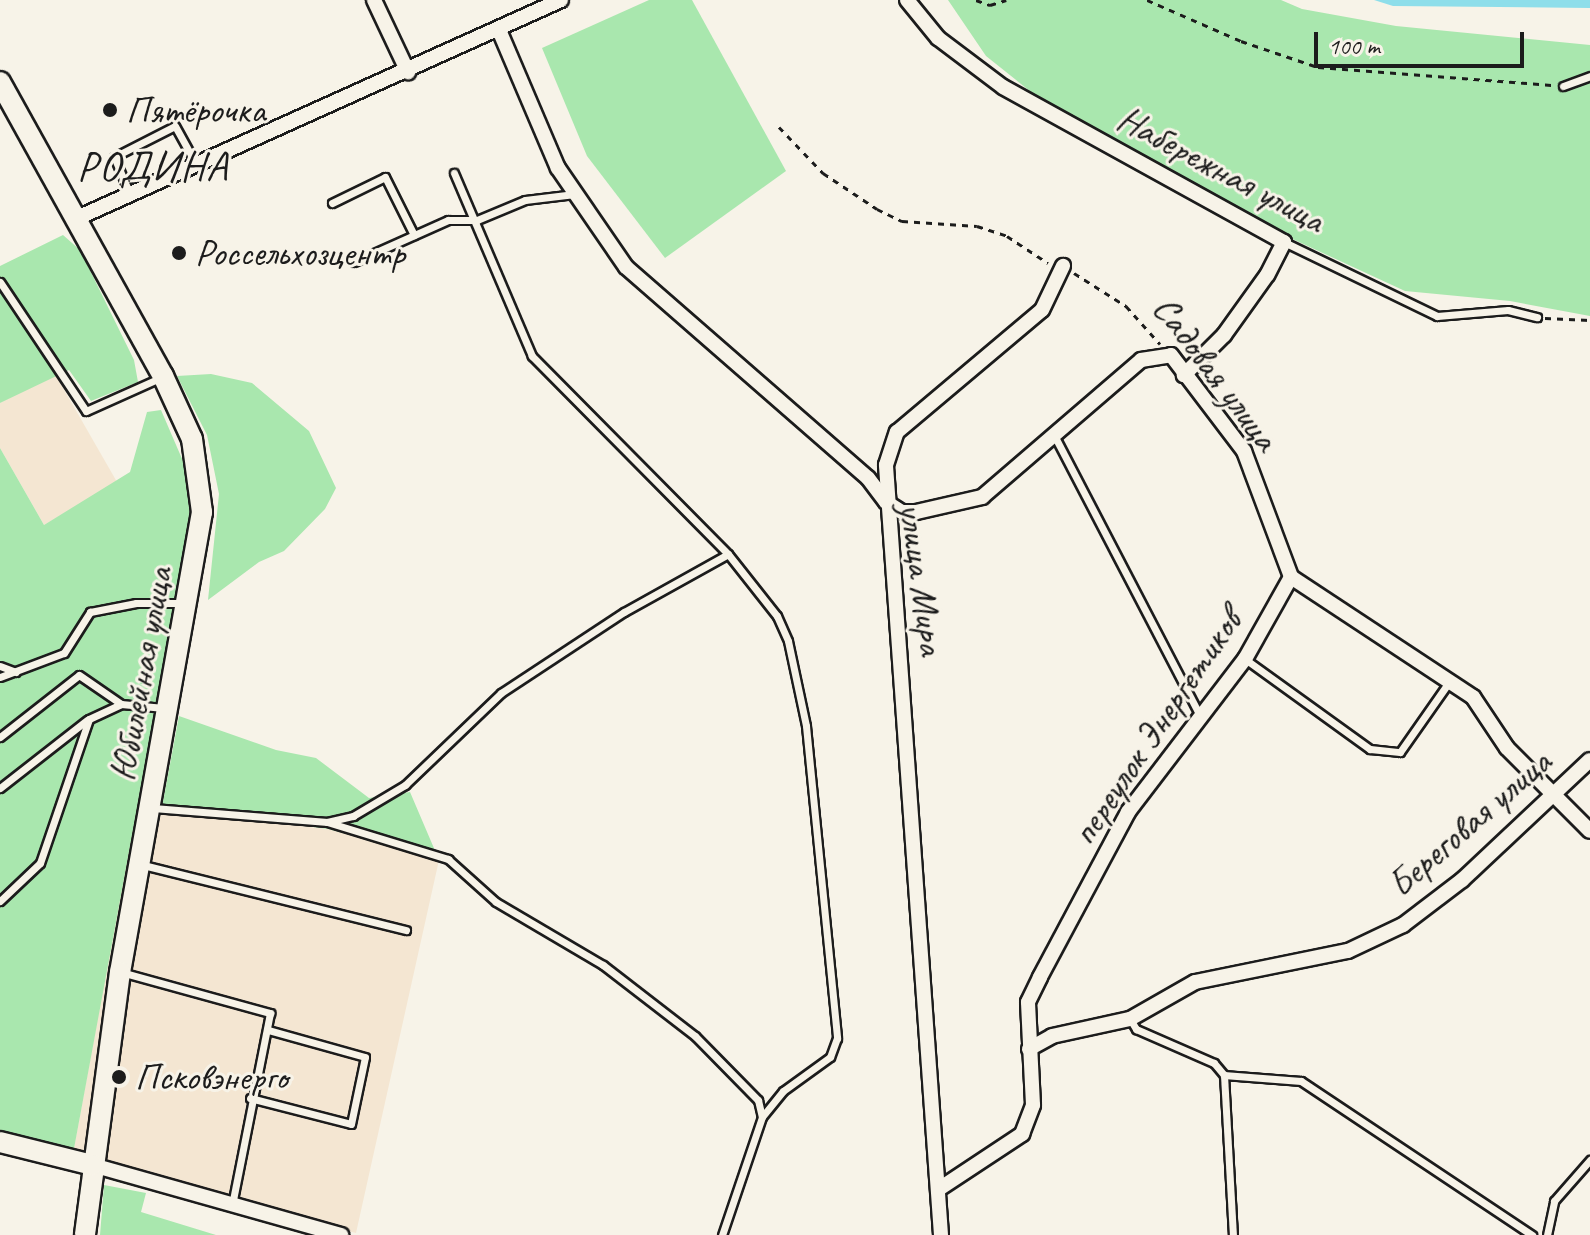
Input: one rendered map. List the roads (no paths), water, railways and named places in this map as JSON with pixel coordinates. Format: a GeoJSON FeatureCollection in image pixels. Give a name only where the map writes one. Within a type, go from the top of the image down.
{"type":"FeatureCollection","features":[{"type":"Feature","properties":{"kind":"street"},"geometry":{"type":"LineString","coordinates":[[374,0],[408,72]]}},
{"type":"Feature","properties":{"kind":"street"},"geometry":{"type":"LineString","coordinates":[[75,219],[129,192],[408,72],[561,0]]}},
{"type":"Feature","properties":{"kind":"street","name":"Набережная улица"},"geometry":{"type":"LineString","coordinates":[[907,0],[938,38],[1003,87],[1284,242]]}},
{"type":"Feature","properties":{"kind":"street","name":"улица Мира"},"geometry":{"type":"LineString","coordinates":[[499,30],[558,168],[626,267],[868,478],[886,502],[909,729],[941,1235]]}},
{"type":"Feature","properties":{"kind":"street","name":"Юбилейная улица"},"geometry":{"type":"LineString","coordinates":[[0,82],[163,376],[198,462],[202,512],[153,808],[120,972],[85,1235]]}},
{"type":"Feature","properties":{"kind":"street"},"geometry":{"type":"LineString","coordinates":[[1184,375],[1224,335],[1267,275],[1284,242]]}},
{"type":"Feature","properties":{"kind":"street"},"geometry":{"type":"LineString","coordinates":[[1055,437],[997,487],[966,504],[902,512],[886,502],[886,465],[897,432],[1042,310],[1063,266]]}},
{"type":"Feature","properties":{"kind":"street","name":"Садовая улица"},"geometry":{"type":"LineString","coordinates":[[1055,437],[1141,360],[1171,355],[1252,467],[1291,577]]}},
{"type":"Feature","properties":{"kind":"street"},"geometry":{"type":"LineString","coordinates":[[1291,577],[1473,697],[1507,748],[1552,797],[1590,831]]}},
{"type":"Feature","properties":{"kind":"street","name":"переулок Энергетиков"},"geometry":{"type":"LineString","coordinates":[[939,1189],[1022,1134],[1033,1105],[1028,1002],[1040,977],[1128,812],[1245,659],[1291,577]]}},
{"type":"Feature","properties":{"kind":"street","name":"Береговая улица"},"geometry":{"type":"LineString","coordinates":[[1029,1049],[1052,1036],[1130,1019],[1195,982],[1348,951],[1403,925],[1462,880],[1590,760]]}},
{"type":"Feature","properties":{"kind":"street"},"geometry":{"type":"LineString","coordinates":[[0,1142],[341,1235]]}},
{"type":"Feature","properties":{"kind":"lane"},"geometry":{"type":"LineString","coordinates":[[1563,86],[1590,76]]}},
{"type":"Feature","properties":{"kind":"lane"},"geometry":{"type":"LineString","coordinates":[[129,192],[114,157],[175,126],[196,164]]}},
{"type":"Feature","properties":{"kind":"lane"},"geometry":{"type":"LineString","coordinates":[[454,173],[477,220],[532,356],[728,554],[777,616],[788,641],[806,726],[837,1038],[830,1057],[783,1091],[762,1117],[722,1235]]}},
{"type":"Feature","properties":{"kind":"lane"},"geometry":{"type":"LineString","coordinates":[[332,203],[385,177],[414,235]]}},
{"type":"Feature","properties":{"kind":"lane"},"geometry":{"type":"LineString","coordinates":[[354,262],[448,220],[477,220],[525,200],[575,194]]}},
{"type":"Feature","properties":{"kind":"lane","name":"Набережная улица"},"geometry":{"type":"LineString","coordinates":[[1284,242],[1437,316],[1508,310],[1537,317]]}},
{"type":"Feature","properties":{"kind":"lane"},"geometry":{"type":"LineString","coordinates":[[0,282],[86,411],[163,376]]}},
{"type":"Feature","properties":{"kind":"lane"},"geometry":{"type":"LineString","coordinates":[[1055,437],[1201,718]]}},
{"type":"Feature","properties":{"kind":"lane"},"geometry":{"type":"LineString","coordinates":[[153,808],[327,822],[353,816],[405,785],[501,693],[624,612],[728,554]]}},
{"type":"Feature","properties":{"kind":"lane"},"geometry":{"type":"LineString","coordinates":[[0,677],[64,653],[90,612],[136,603],[189,603]]}},
{"type":"Feature","properties":{"kind":"lane"},"geometry":{"type":"LineString","coordinates":[[1245,659],[1370,749],[1400,752],[1451,680]]}},
{"type":"Feature","properties":{"kind":"lane"},"geometry":{"type":"LineString","coordinates":[[0,666],[17,673]]}},
{"type":"Feature","properties":{"kind":"lane"},"geometry":{"type":"LineString","coordinates":[[0,737],[79,675],[121,704]]}},
{"type":"Feature","properties":{"kind":"lane"},"geometry":{"type":"LineString","coordinates":[[0,788],[89,719],[121,704],[170,708]]}},
{"type":"Feature","properties":{"kind":"lane"},"geometry":{"type":"LineString","coordinates":[[0,901],[40,863],[89,719]]}},
{"type":"Feature","properties":{"kind":"lane"},"geometry":{"type":"LineString","coordinates":[[327,822],[348,833],[448,859],[496,902],[603,965],[695,1036],[758,1100],[762,1117]]}},
{"type":"Feature","properties":{"kind":"lane"},"geometry":{"type":"LineString","coordinates":[[141,865],[406,930]]}},
{"type":"Feature","properties":{"kind":"lane"},"geometry":{"type":"LineString","coordinates":[[120,972],[270,1013],[250,1098],[232,1205]]}},
{"type":"Feature","properties":{"kind":"lane"},"geometry":{"type":"LineString","coordinates":[[1130,1019],[1136,1029],[1214,1063],[1224,1075],[1233,1235]]}},
{"type":"Feature","properties":{"kind":"lane"},"geometry":{"type":"LineString","coordinates":[[250,1098],[351,1124],[365,1057],[268,1030]]}},
{"type":"Feature","properties":{"kind":"lane"},"geometry":{"type":"LineString","coordinates":[[1224,1075],[1301,1081],[1532,1235]]}},
{"type":"Feature","properties":{"kind":"lane"},"geometry":{"type":"LineString","coordinates":[[1547,1235],[1554,1201],[1590,1160]]}},
{"type":"Feature","properties":{"kind":"water"},"geometry":{"type":"Polygon","coordinates":[[[1374,0],[1590,0],[1590,8],[1393,6],[1374,0]]]}},
{"type":"Feature","properties":{"kind":"place","name":"Пятёрочка"},"geometry":{"type":"Point","coordinates":[110,110]}},
{"type":"Feature","properties":{"kind":"place","name":"Россельхозцентр"},"geometry":{"type":"Point","coordinates":[179,253]}},
{"type":"Feature","properties":{"kind":"place","name":"Псковэнерго"},"geometry":{"type":"Point","coordinates":[119,1077]}},
{"type":"Feature","properties":{"kind":"district","name":"РОДИНА"},"geometry":{"type":"Point","coordinates":[153,167]}}]}
